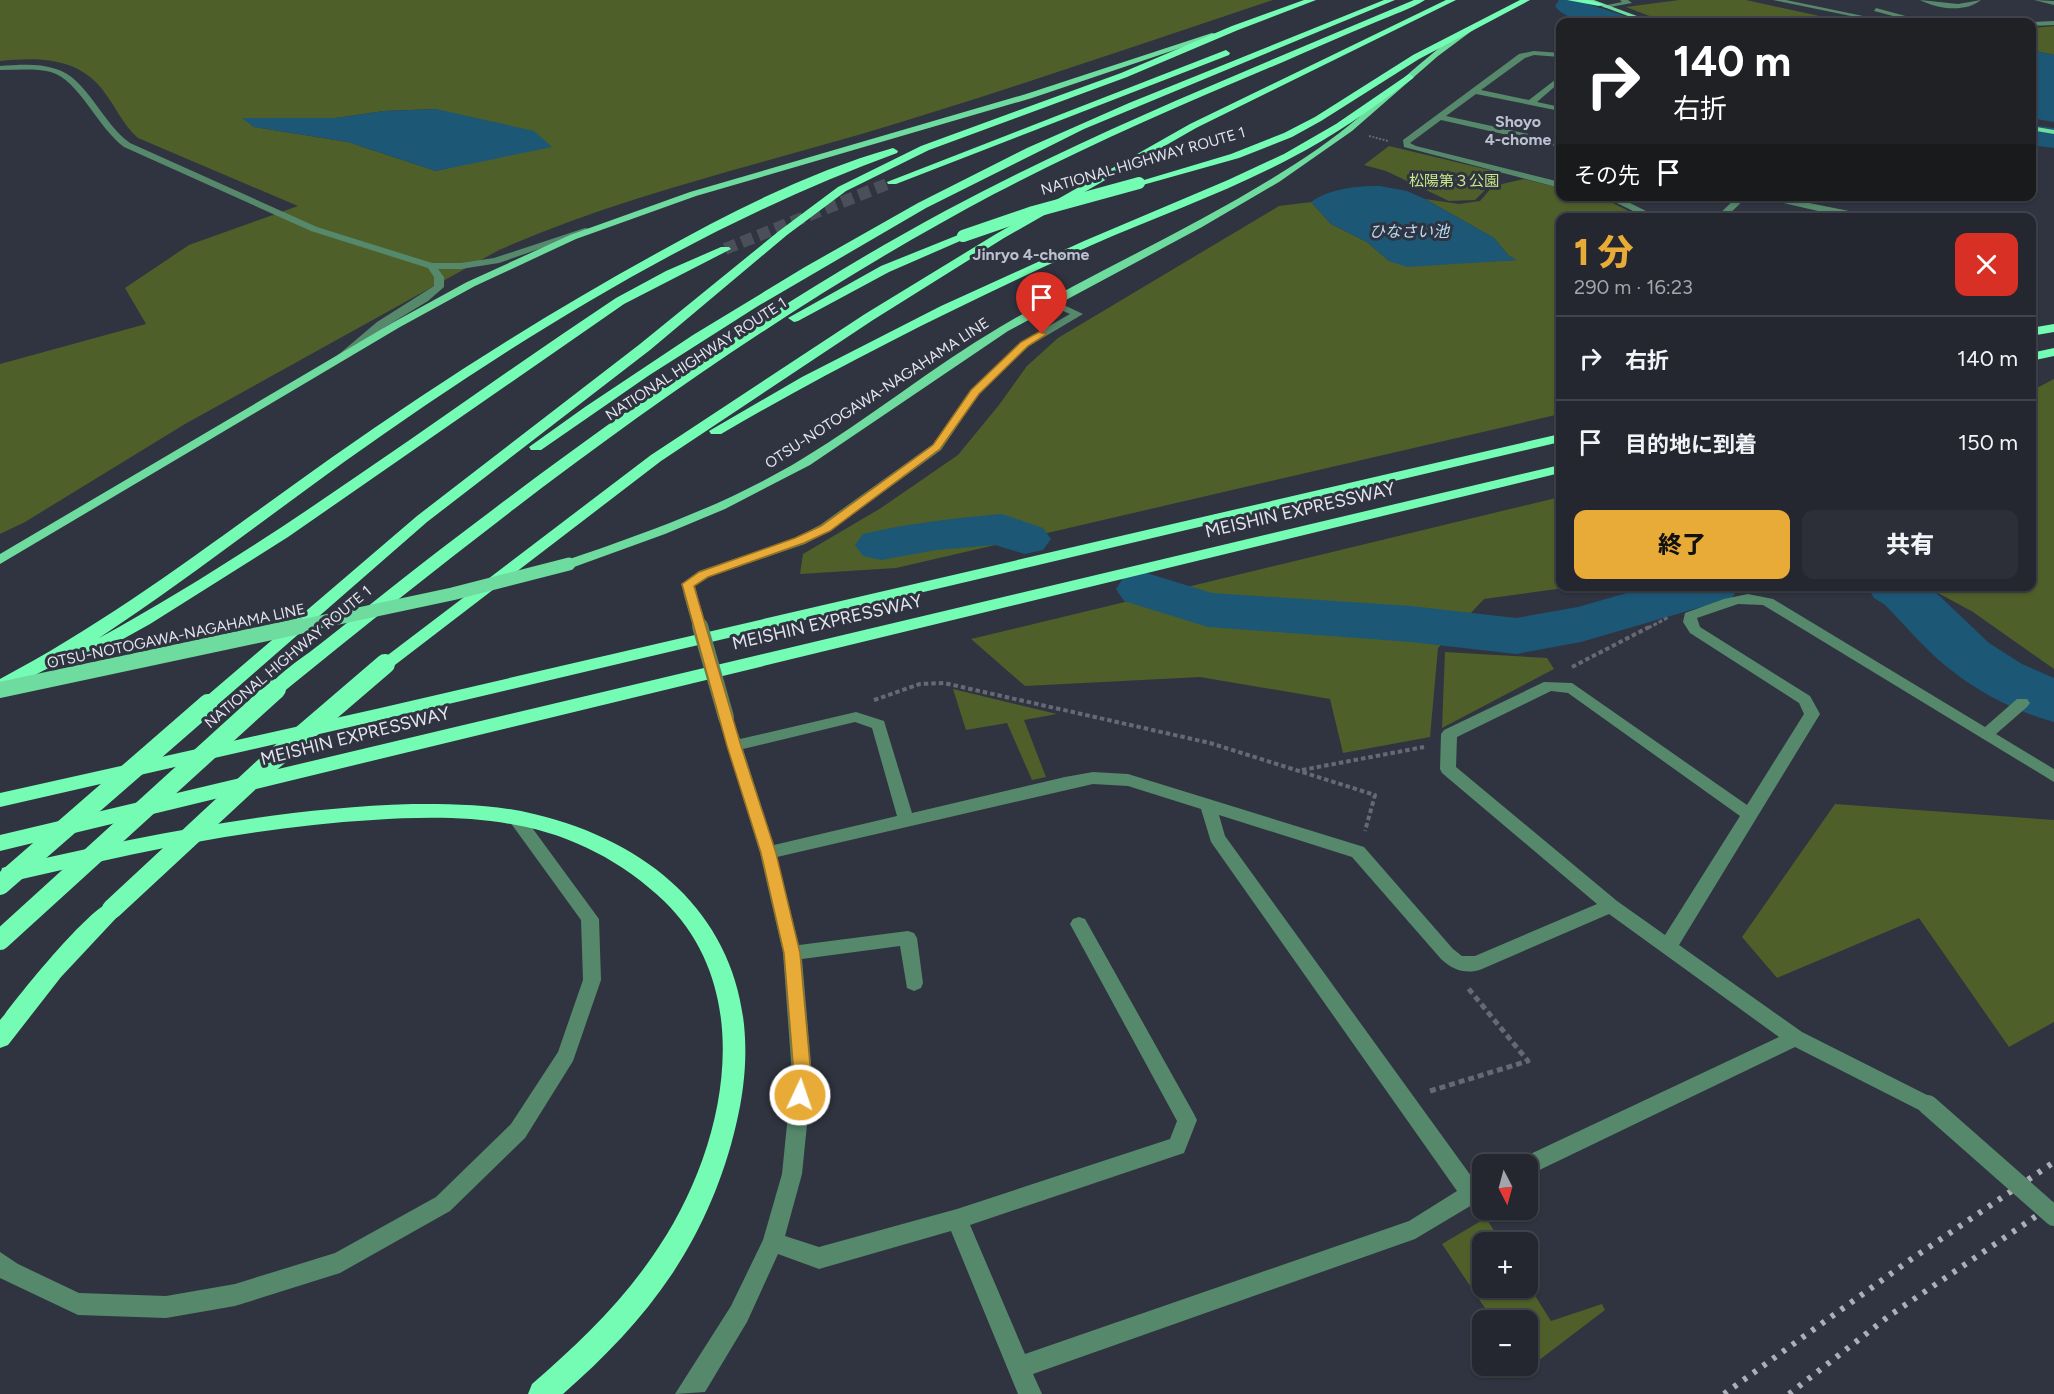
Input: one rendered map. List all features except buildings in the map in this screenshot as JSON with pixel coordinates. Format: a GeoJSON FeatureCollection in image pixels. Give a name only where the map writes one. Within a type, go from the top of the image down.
{"type":"FeatureCollection","features":[{"type":"Feature","properties":{"kind":"highway","name":"NATIONAL HIGHWAY ROUTE 1"},"geometry":{"type":"LineString","coordinates":[[0,885],[422,519],[645,347],[824,201],[895,161],[1312,0]]}},
{"type":"Feature","properties":{"kind":"highway"},"geometry":{"type":"LineString","coordinates":[[1256,42],[1370,0]]}},
{"type":"Feature","properties":{"kind":"highway"},"geometry":{"type":"LineString","coordinates":[[271,651],[430,526],[529,452],[688,343],[817,264],[932,200],[1050,142],[1195,78],[1391,0]]}},
{"type":"Feature","properties":{"kind":"highway"},"geometry":{"type":"LineString","coordinates":[[386,600],[546,475],[645,404],[843,273],[948,214],[1105,134],[1421,0]]}},
{"type":"Feature","properties":{"kind":"highway"},"geometry":{"type":"LineString","coordinates":[[0,1038],[66,955],[112,909],[266,766],[385,664],[665,452],[859,323],[1000,236],[1193,126],[1452,0]]}},
{"type":"Feature","properties":{"kind":"highway","name":"NATIONAL HIGHWAY ROUTE 1"},"geometry":{"type":"LineString","coordinates":[[0,940],[276,689],[386,600],[716,366],[848,288],[885,269],[963,236],[1033,212],[1235,156],[1288,135],[1318,119],[1416,57],[1491,16],[1526,0]]}},
{"type":"Feature","properties":{"kind":"highway"},"geometry":{"type":"LineString","coordinates":[[1571,0],[1602,5]]}},
{"type":"Feature","properties":{"kind":"highway"},"geometry":{"type":"LineString","coordinates":[[892,182],[1235,50]]}},
{"type":"Feature","properties":{"kind":"highway"},"geometry":{"type":"LineString","coordinates":[[536,548],[678,454],[854,354],[1088,243],[1232,183],[1276,162],[1351,119],[1409,77]]}},
{"type":"Feature","properties":{"kind":"highway"},"geometry":{"type":"LineString","coordinates":[[0,691],[124,614],[342,456],[577,303],[662,253],[744,212],[829,175],[912,145],[1081,91]]}},
{"type":"Feature","properties":{"kind":"highway"},"geometry":{"type":"LineString","coordinates":[[0,691],[116,637],[180,600],[262,547],[604,312],[670,274],[725,249]]}},
{"type":"Feature","properties":{"kind":"highway"},"geometry":{"type":"LineString","coordinates":[[2036,331],[2054,328]]}},
{"type":"Feature","properties":{"kind":"highway"},"geometry":{"type":"LineString","coordinates":[[2036,356],[2054,352]]}},
{"type":"Feature","properties":{"kind":"highway","name":"MEISHIN EXPRESSWAY"},"geometry":{"type":"LineString","coordinates":[[0,800],[1556,439]]}},
{"type":"Feature","properties":{"kind":"highway","name":"MEISHIN EXPRESSWAY"},"geometry":{"type":"LineString","coordinates":[[0,843],[1556,470]]}},
{"type":"Feature","properties":{"kind":"highway"},"geometry":{"type":"LineString","coordinates":[[0,876],[146,843],[234,828],[303,819],[417,810],[474,812],[545,824],[596,842],[667,888],[685,906],[702,930],[718,960],[734,1014],[735,1080],[727,1123],[714,1166],[676,1244],[620,1320],[577,1364],[542,1394]]}},
{"type":"Feature","properties":{"kind":"main road"},"geometry":{"type":"LineString","coordinates":[[1588,0],[1638,18]]}},
{"type":"Feature","properties":{"kind":"main road","name":"OTSU-NOTOGAWA-NAGAHAMA LINE"},"geometry":{"type":"LineString","coordinates":[[0,691],[452,594],[569,564],[648,537],[762,487],[856,430],[1002,330],[1051,302],[1197,228],[1279,179],[1348,131],[1460,35],[1491,16]]}},
{"type":"Feature","properties":{"kind":"main road"},"geometry":{"type":"LineString","coordinates":[[0,560],[342,357],[471,284],[604,226],[693,194],[1018,99],[1235,28]]}},
{"type":"Feature","properties":{"kind":"main road"},"geometry":{"type":"LineString","coordinates":[[2036,129],[2054,132]]}},
{"type":"Feature","properties":{"kind":"street"},"geometry":{"type":"LineString","coordinates":[[1602,5],[1629,3],[1623,0]]}},
{"type":"Feature","properties":{"kind":"street"},"geometry":{"type":"LineString","coordinates":[[1776,0],[1868,18]]}},
{"type":"Feature","properties":{"kind":"street"},"geometry":{"type":"LineString","coordinates":[[1923,0],[1958,7],[1969,6],[1978,0]]}},
{"type":"Feature","properties":{"kind":"street"},"geometry":{"type":"LineString","coordinates":[[2037,0],[2054,3]]}},
{"type":"Feature","properties":{"kind":"street"},"geometry":{"type":"LineString","coordinates":[[1866,8],[1906,18]]}},
{"type":"Feature","properties":{"kind":"street"},"geometry":{"type":"LineString","coordinates":[[2036,24],[2054,24]]}},
{"type":"Feature","properties":{"kind":"street"},"geometry":{"type":"LineString","coordinates":[[1556,55],[1534,53],[1522,56],[1406,142],[1407,145],[1556,183]]}},
{"type":"Feature","properties":{"kind":"street"},"geometry":{"type":"LineString","coordinates":[[0,68],[33,68],[60,73],[76,86],[107,131],[127,145],[314,229],[431,266],[461,266],[496,261],[604,226]]}},
{"type":"Feature","properties":{"kind":"street"},"geometry":{"type":"LineString","coordinates":[[1531,103],[1556,81]]}},
{"type":"Feature","properties":{"kind":"street"},"geometry":{"type":"LineString","coordinates":[[1474,91],[1556,109]]}},
{"type":"Feature","properties":{"kind":"street"},"geometry":{"type":"LineString","coordinates":[[1440,117],[1556,143]]}},
{"type":"Feature","properties":{"kind":"street"},"geometry":{"type":"LineString","coordinates":[[1618,201],[1645,213]]}},
{"type":"Feature","properties":{"kind":"street"},"geometry":{"type":"LineString","coordinates":[[1725,213],[1738,201]]}},
{"type":"Feature","properties":{"kind":"street"},"geometry":{"type":"LineString","coordinates":[[1783,201],[1844,213]]}},
{"type":"Feature","properties":{"kind":"street"},"geometry":{"type":"LineString","coordinates":[[342,357],[386,321],[431,296],[440,287],[439,277],[431,266]]}},
{"type":"Feature","properties":{"kind":"street"},"geometry":{"type":"LineString","coordinates":[[687,1394],[697,1384],[739,1314],[773,1242],[792,1174],[802,1075],[792,953],[768,853],[734,746],[688,584],[704,574],[800,541],[825,528],[937,447],[975,392],[1001,366],[1025,344],[1078,314],[1051,302]]}},
{"type":"Feature","properties":{"kind":"street"},"geometry":{"type":"LineString","coordinates":[[1669,945],[1812,714],[1805,700],[1695,630],[1690,622],[1690,616],[1743,597],[1768,602],[2054,776]]}},
{"type":"Feature","properties":{"kind":"street"},"geometry":{"type":"LineString","coordinates":[[1750,815],[1572,688],[1549,686],[1449,734],[1448,769],[1611,906],[1669,945],[1795,1038],[1928,1105],[2054,1216]]}},
{"type":"Feature","properties":{"kind":"street"},"geometry":{"type":"LineString","coordinates":[[1986,734],[2022,703]]}},
{"type":"Feature","properties":{"kind":"street"},"geometry":{"type":"LineString","coordinates":[[734,746],[856,717],[879,725],[906,820]]}},
{"type":"Feature","properties":{"kind":"street"},"geometry":{"type":"LineString","coordinates":[[768,853],[1093,778],[1128,780],[1358,852],[1447,954],[1458,963],[1476,964],[1611,906]]}},
{"type":"Feature","properties":{"kind":"street"},"geometry":{"type":"LineString","coordinates":[[1209,807],[1217,838],[1404,1099],[1472,1185]]}},
{"type":"Feature","properties":{"kind":"street"},"geometry":{"type":"LineString","coordinates":[[0,1263],[10,1272],[78,1304],[166,1306],[234,1295],[340,1263],[443,1204],[518,1131],[566,1055],[592,980],[590,919],[516,818]]}},
{"type":"Feature","properties":{"kind":"street"},"geometry":{"type":"LineString","coordinates":[[773,1242],[819,1258],[957,1219],[1177,1146],[1187,1120],[1079,924]]}},
{"type":"Feature","properties":{"kind":"street"},"geometry":{"type":"LineString","coordinates":[[792,953],[908,938],[914,983]]}},
{"type":"Feature","properties":{"kind":"street"},"geometry":{"type":"LineString","coordinates":[[1538,1161],[1795,1038]]}},
{"type":"Feature","properties":{"kind":"street"},"geometry":{"type":"LineString","coordinates":[[1019,1368],[1414,1229],[1472,1193]]}},
{"type":"Feature","properties":{"kind":"street"},"geometry":{"type":"LineString","coordinates":[[957,1219],[1030,1394]]}},
{"type":"Feature","properties":{"kind":"path"},"geometry":{"type":"LineString","coordinates":[[1367,136],[1394,142]]}},
{"type":"Feature","properties":{"kind":"path"},"geometry":{"type":"LineString","coordinates":[[1558,685],[1563,672],[1666,617],[1690,616]]}},
{"type":"Feature","properties":{"kind":"path"},"geometry":{"type":"LineString","coordinates":[[856,717],[858,706],[920,684],[944,683],[1210,743],[1375,795],[1358,852]]}},
{"type":"Feature","properties":{"kind":"path"},"geometry":{"type":"LineString","coordinates":[[1299,771],[1422,747],[1449,749]]}},
{"type":"Feature","properties":{"kind":"path"},"geometry":{"type":"LineString","coordinates":[[1404,1099],[1528,1061],[1464,983],[1458,963]]}},
{"type":"Feature","properties":{"kind":"green space"},"geometry":{"type":"Polygon","coordinates":[[[0,0],[1273,0],[962,103],[631,200],[499,250],[185,424],[25,522],[0,534],[0,364],[146,324],[125,288],[189,245],[298,206],[138,138],[127,127],[102,89],[92,78],[81,71],[68,65],[42,60],[0,61],[0,0]],[[437,109],[384,111],[336,118],[243,118],[254,127],[348,142],[436,171],[481,160],[437,109]]]}},
{"type":"Feature","properties":{"kind":"green space"},"geometry":{"type":"Polygon","coordinates":[[[1679,0],[1746,0],[1829,18],[1655,18],[1626,7],[1679,0]]]}},
{"type":"Feature","properties":{"kind":"green space"},"geometry":{"type":"Polygon","coordinates":[[[2054,26],[2054,55],[2036,51],[2036,28],[2054,26]]]}},
{"type":"Feature","properties":{"kind":"green space","name":"松陽第３公園"},"geometry":{"type":"Polygon","coordinates":[[[1389,146],[1502,173],[1475,200],[1449,201],[1386,171],[1364,165],[1389,146]]]}},
{"type":"Feature","properties":{"kind":"green space"},"geometry":{"type":"Polygon","coordinates":[[[1524,179],[1556,187],[1556,201],[1609,201],[1632,213],[1556,213],[1556,415],[896,568],[800,574],[803,554],[881,508],[958,455],[1027,366],[1058,338],[1279,206],[1311,202],[1331,224],[1367,242],[1389,261],[1462,263],[1516,260],[1508,255],[1494,238],[1425,199],[1459,204],[1480,201],[1493,186],[1524,179]]]}},
{"type":"Feature","properties":{"kind":"green space"},"geometry":{"type":"Polygon","coordinates":[[[2054,379],[2054,669],[1973,612],[1934,591],[2036,591],[2036,388],[2054,379]]]}},
{"type":"Feature","properties":{"kind":"green space"},"geometry":{"type":"Polygon","coordinates":[[[1556,498],[1556,589],[1484,599],[1438,648],[1430,737],[1343,753],[1330,699],[1200,677],[1025,686],[971,639],[1556,498]]]}},
{"type":"Feature","properties":{"kind":"green space"},"geometry":{"type":"Polygon","coordinates":[[[1445,652],[1547,658],[1554,669],[1442,728],[1445,652]]]}},
{"type":"Feature","properties":{"kind":"green space"},"geometry":{"type":"Polygon","coordinates":[[[953,689],[1057,714],[1024,720],[1046,777],[1032,780],[1007,723],[966,730],[953,689]]]}},
{"type":"Feature","properties":{"kind":"green space"},"geometry":{"type":"Polygon","coordinates":[[[1835,804],[2054,820],[2054,1022],[2009,1047],[1919,918],[1777,978],[1742,937],[1835,804]]]}},
{"type":"Feature","properties":{"kind":"green space"},"geometry":{"type":"Polygon","coordinates":[[[1483,1220],[1487,1220],[1495,1232],[1472,1232],[1472,1289],[1442,1244],[1483,1220]]]}},
{"type":"Feature","properties":{"kind":"green space"},"geometry":{"type":"Polygon","coordinates":[[[1478,1298],[1536,1298],[1551,1321],[1602,1304],[1605,1310],[1538,1361],[1538,1310],[1486,1310],[1478,1298]]]}},
{"type":"Feature","properties":{"kind":"water"},"geometry":{"type":"Polygon","coordinates":[[[2036,51],[2054,55],[2054,122],[2036,119],[2036,51]]]}},
{"type":"Feature","properties":{"kind":"water"},"geometry":{"type":"Polygon","coordinates":[[[436,109],[534,131],[552,147],[436,171],[348,142],[254,127],[242,118],[336,118],[384,111],[436,109]]]}},
{"type":"Feature","properties":{"kind":"water","name":"ひなさい池"},"geometry":{"type":"Polygon","coordinates":[[[1380,186],[1407,191],[1425,199],[1494,238],[1508,255],[1517,260],[1407,267],[1389,261],[1367,242],[1331,224],[1311,202],[1327,194],[1353,187],[1380,186]]]}},
{"type":"Feature","properties":{"kind":"waterway"},"geometry":{"type":"LineString","coordinates":[[1568,6],[1603,18]]}},
{"type":"Feature","properties":{"kind":"waterway"},"geometry":{"type":"LineString","coordinates":[[2036,136],[2054,138]]}},
{"type":"Feature","properties":{"kind":"waterway"},"geometry":{"type":"LineString","coordinates":[[881,545],[936,535],[1002,529],[1025,539]]}},
{"type":"Feature","properties":{"kind":"waterway"},"geometry":{"type":"LineString","coordinates":[[1143,589],[1208,610],[1411,624],[1516,636],[1581,624],[1696,591]]}},
{"type":"Feature","properties":{"kind":"waterway"},"geometry":{"type":"LineString","coordinates":[[1901,591],[1969,656],[2002,678],[2054,702]]}},
{"type":"Feature","properties":{"kind":"tunnel"},"geometry":{"type":"LineString","coordinates":[[725,249],[892,182]]}},
{"type":"Feature","properties":{"kind":"railway"},"geometry":{"type":"LineString","coordinates":[[1724,1394],[1910,1260],[2054,1162]]}},
{"type":"Feature","properties":{"kind":"railway"},"geometry":{"type":"LineString","coordinates":[[1789,1394],[1889,1316],[2054,1204]]}},
{"type":"Feature","properties":{"kind":"district","name":"Shoyo 4-chome"},"geometry":{"type":"Point","coordinates":[1518,130]}},
{"type":"Feature","properties":{"kind":"district","name":"Jinryo 4-chome"},"geometry":{"type":"Point","coordinates":[1031,254]}},
{"type":"Feature","properties":{"kind":"route"},"geometry":{"type":"LineString","coordinates":[[800,1095],[802,1075],[792,953],[768,853],[734,746],[688,584],[704,574],[800,541],[825,528],[937,447],[975,392],[1025,344],[1042,334]]}}]}
